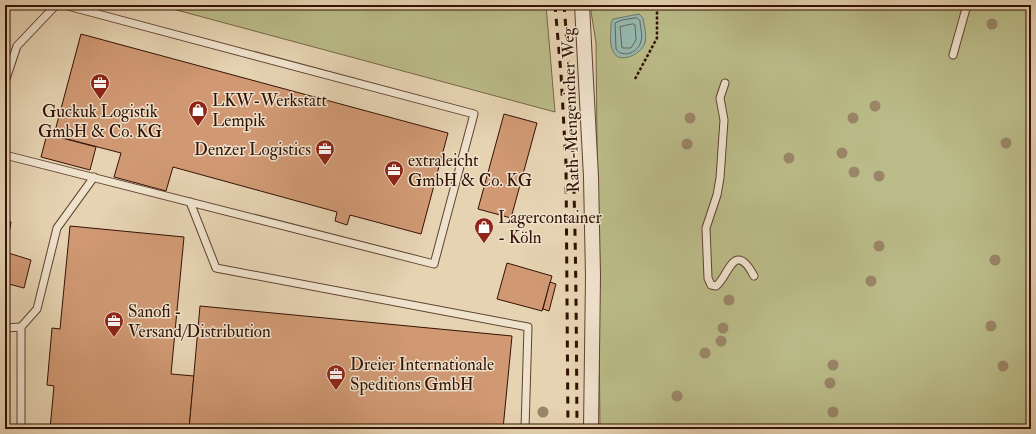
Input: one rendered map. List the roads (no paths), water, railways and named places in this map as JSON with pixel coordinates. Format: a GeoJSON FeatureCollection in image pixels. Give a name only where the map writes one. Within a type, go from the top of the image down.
{"type":"FeatureCollection","features":[{"type":"Feature","properties":{"kind":"street","name":"Rath-Mengenicher Weg"},"geometry":{"type":"LineString","coordinates":[[582,5],[591,177],[593,276],[591,429]]}},
{"type":"Feature","properties":{"kind":"lane"},"geometry":{"type":"LineString","coordinates":[[5,82],[17,46],[56,5]]}},
{"type":"Feature","properties":{"kind":"lane"},"geometry":{"type":"LineString","coordinates":[[5,154],[434,264],[474,114],[64,5]]}},
{"type":"Feature","properties":{"kind":"lane"},"geometry":{"type":"LineString","coordinates":[[953,54],[967,5]]}},
{"type":"Feature","properties":{"kind":"lane"},"geometry":{"type":"LineString","coordinates":[[725,83],[720,98],[724,120],[720,178],[717,195],[706,228],[708,278],[711,285],[716,286],[719,284],[727,268],[732,262],[738,261],[745,264],[754,276]]}},
{"type":"Feature","properties":{"kind":"lane"},"geometry":{"type":"LineString","coordinates":[[21,429],[21,327],[37,308],[57,228],[94,177]]}},
{"type":"Feature","properties":{"kind":"lane"},"geometry":{"type":"LineString","coordinates":[[190,202],[216,268],[528,327],[525,429]]}},
{"type":"Feature","properties":{"kind":"lane"},"geometry":{"type":"LineString","coordinates":[[5,328],[21,327]]}},
{"type":"Feature","properties":{"kind":"water"},"geometry":{"type":"Polygon","coordinates":[[[639,14],[643,18],[646,34],[646,40],[643,47],[629,57],[624,58],[616,55],[613,51],[611,41],[611,23],[613,19],[639,14]]]}},
{"type":"Feature","properties":{"kind":"railway"},"geometry":{"type":"LineString","coordinates":[[555,5],[561,74],[566,164],[568,429]]}},
{"type":"Feature","properties":{"kind":"railway"},"geometry":{"type":"LineString","coordinates":[[564,5],[573,164],[576,270],[577,429]]}},
{"type":"Feature","properties":{"kind":"place","name":"Guckuk Logistik GmbH & Co. KG"},"geometry":{"type":"Point","coordinates":[100,100]}},
{"type":"Feature","properties":{"kind":"place","name":"LKW-Werkstatt Lempik"},"geometry":{"type":"Point","coordinates":[198,127]}},
{"type":"Feature","properties":{"kind":"place","name":"Denzer Logistics"},"geometry":{"type":"Point","coordinates":[325,166]}},
{"type":"Feature","properties":{"kind":"place","name":"extraleicht GmbH & Co. KG"},"geometry":{"type":"Point","coordinates":[394,187]}},
{"type":"Feature","properties":{"kind":"place","name":"Lagercontainer - Köln"},"geometry":{"type":"Point","coordinates":[484,244]}},
{"type":"Feature","properties":{"kind":"place","name":"Sanofi - Versand/Distribution"},"geometry":{"type":"Point","coordinates":[114,338]}},
{"type":"Feature","properties":{"kind":"place","name":"Dreier Internationale Speditions GmbH"},"geometry":{"type":"Point","coordinates":[336,391]}}]}
